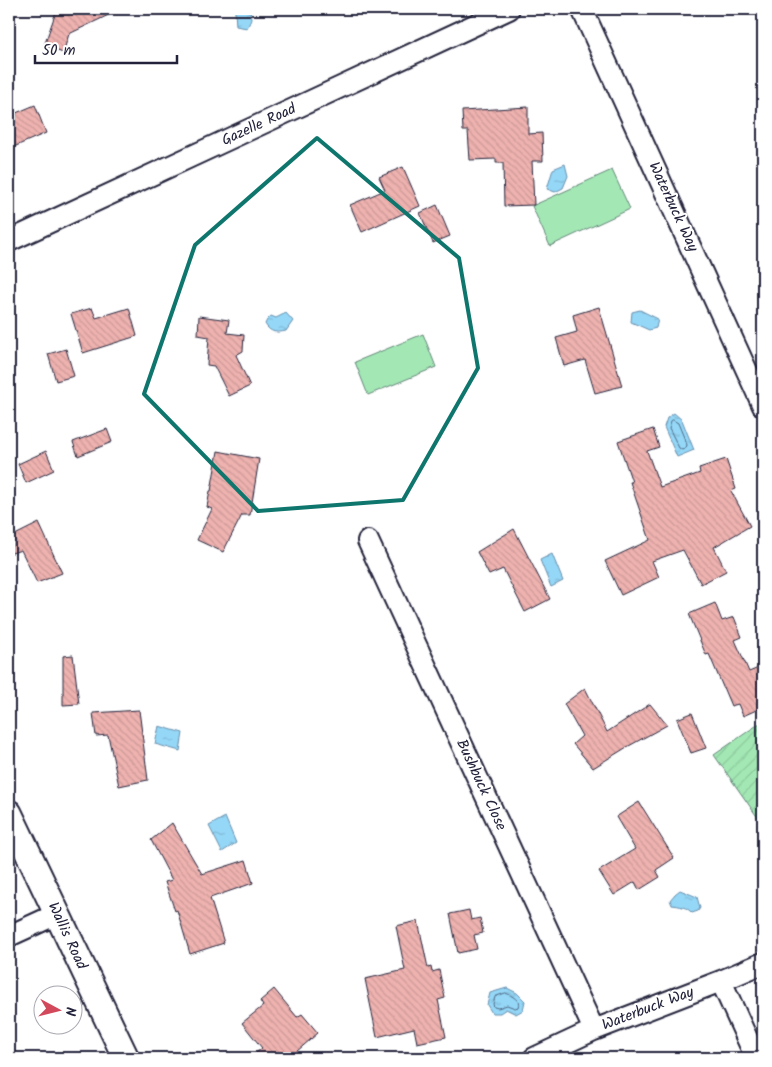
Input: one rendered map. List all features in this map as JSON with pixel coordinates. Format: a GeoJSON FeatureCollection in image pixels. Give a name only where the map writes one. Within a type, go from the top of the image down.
{"type":"FeatureCollection","features":[{"type":"Feature","properties":{"kind":"street","name":"Gazelle Road"},"geometry":{"type":"LineString","coordinates":[[9,241],[509,9]]}},
{"type":"Feature","properties":{"kind":"street","name":"Waterbuck Way"},"geometry":{"type":"LineString","coordinates":[[582,9],[763,406]]}},
{"type":"Feature","properties":{"kind":"street","name":"Bushbuck Close"},"geometry":{"type":"LineString","coordinates":[[368,541],[594,1030]]}},
{"type":"Feature","properties":{"kind":"street","name":"Wallis Road"},"geometry":{"type":"LineString","coordinates":[[9,813],[126,1058]]}},
{"type":"Feature","properties":{"kind":"street"},"geometry":{"type":"LineString","coordinates":[[9,936],[57,914]]}},
{"type":"Feature","properties":{"kind":"street","name":"Waterbuck Way"},"geometry":{"type":"LineString","coordinates":[[534,1058],[594,1030],[721,981],[763,962]]}},
{"type":"Feature","properties":{"kind":"street"},"geometry":{"type":"LineString","coordinates":[[721,981],[756,1058]]}},
{"type":"Feature","properties":{"kind":"highlighted area"},"geometry":{"type":"Polygon","coordinates":[[[317,138],[459,258],[478,368],[403,500],[258,511],[144,394],[195,245],[317,138]]]}},
{"type":"Feature","properties":{"kind":"green space"},"geometry":{"type":"Polygon","coordinates":[[[612,170],[630,209],[550,246],[532,206],[612,170]]]}},
{"type":"Feature","properties":{"kind":"green space"},"geometry":{"type":"Polygon","coordinates":[[[423,334],[436,367],[368,395],[355,362],[423,334]]]}},
{"type":"Feature","properties":{"kind":"green space"},"geometry":{"type":"Polygon","coordinates":[[[763,721],[763,825],[714,755],[763,721]]]}},
{"type":"Feature","properties":{"kind":"water"},"geometry":{"type":"Polygon","coordinates":[[[234,9],[250,9],[251,20],[247,28],[236,26],[234,9]]]}},
{"type":"Feature","properties":{"kind":"water"},"geometry":{"type":"Polygon","coordinates":[[[565,164],[568,176],[563,188],[555,192],[547,189],[553,169],[565,164]]]}},
{"type":"Feature","properties":{"kind":"water"},"geometry":{"type":"Polygon","coordinates":[[[640,310],[658,319],[656,328],[649,330],[631,322],[632,312],[640,310]]]}},
{"type":"Feature","properties":{"kind":"water"},"geometry":{"type":"Polygon","coordinates":[[[286,313],[293,321],[286,331],[274,332],[265,324],[271,316],[276,318],[286,313]]]}},
{"type":"Feature","properties":{"kind":"water"},"geometry":{"type":"Polygon","coordinates":[[[674,413],[682,420],[694,450],[677,457],[664,427],[667,418],[674,413]]]}},
{"type":"Feature","properties":{"kind":"water"},"geometry":{"type":"Polygon","coordinates":[[[552,554],[563,581],[551,587],[540,560],[552,554]]]}},
{"type":"Feature","properties":{"kind":"water"},"geometry":{"type":"Polygon","coordinates":[[[159,726],[183,733],[180,751],[155,744],[159,726]]]}},
{"type":"Feature","properties":{"kind":"water"},"geometry":{"type":"Polygon","coordinates":[[[225,817],[236,843],[222,852],[209,826],[225,817]]]}},
{"type":"Feature","properties":{"kind":"water"},"geometry":{"type":"Polygon","coordinates":[[[680,890],[697,897],[700,908],[698,911],[692,913],[681,906],[672,905],[670,900],[680,890]]]}},
{"type":"Feature","properties":{"kind":"water"},"geometry":{"type":"Polygon","coordinates":[[[507,988],[517,993],[525,1001],[523,1010],[516,1014],[506,1009],[500,1013],[492,1013],[487,1005],[490,993],[507,988]]]}},
{"type":"Feature","properties":{"kind":"building"},"geometry":{"type":"Polygon","coordinates":[[[57,9],[121,9],[69,34],[63,53],[44,46],[57,9]]]}},
{"type":"Feature","properties":{"kind":"building"},"geometry":{"type":"Polygon","coordinates":[[[35,105],[46,133],[9,149],[9,116],[35,105]]]}},
{"type":"Feature","properties":{"kind":"building"},"geometry":{"type":"Polygon","coordinates":[[[528,107],[528,134],[542,133],[543,161],[532,161],[534,205],[504,206],[503,163],[496,163],[496,159],[470,160],[468,131],[463,131],[462,111],[528,107]]]}},
{"type":"Feature","properties":{"kind":"building"},"geometry":{"type":"Polygon","coordinates":[[[403,167],[420,206],[362,232],[350,205],[385,190],[379,177],[403,167]]]}},
{"type":"Feature","properties":{"kind":"building"},"geometry":{"type":"Polygon","coordinates":[[[437,205],[450,236],[433,243],[420,213],[437,205]]]}},
{"type":"Feature","properties":{"kind":"building"},"geometry":{"type":"Polygon","coordinates":[[[599,307],[622,386],[595,393],[585,360],[564,366],[556,338],[577,332],[573,315],[599,307]]]}},
{"type":"Feature","properties":{"kind":"building"},"geometry":{"type":"Polygon","coordinates":[[[92,308],[96,318],[129,308],[137,336],[83,353],[71,314],[92,308]]]}},
{"type":"Feature","properties":{"kind":"building"},"geometry":{"type":"Polygon","coordinates":[[[199,316],[229,320],[227,333],[244,335],[243,351],[236,355],[250,386],[229,396],[214,366],[207,365],[209,337],[198,335],[199,316]]]}},
{"type":"Feature","properties":{"kind":"building"},"geometry":{"type":"Polygon","coordinates":[[[66,349],[74,376],[56,381],[48,354],[66,349]]]}},
{"type":"Feature","properties":{"kind":"building"},"geometry":{"type":"Polygon","coordinates":[[[107,429],[112,442],[78,456],[73,442],[107,429]]]}},
{"type":"Feature","properties":{"kind":"building"},"geometry":{"type":"Polygon","coordinates":[[[653,429],[659,447],[647,451],[660,487],[700,473],[699,468],[726,459],[736,489],[731,491],[750,526],[714,547],[726,571],[701,584],[683,550],[652,561],[659,577],[621,595],[605,561],[650,540],[618,441],[653,429]]]}},
{"type":"Feature","properties":{"kind":"building"},"geometry":{"type":"Polygon","coordinates":[[[46,451],[54,470],[26,483],[18,464],[46,451]]]}},
{"type":"Feature","properties":{"kind":"building"},"geometry":{"type":"Polygon","coordinates":[[[218,451],[259,459],[250,515],[242,515],[223,552],[197,540],[212,509],[207,507],[218,451]]]}},
{"type":"Feature","properties":{"kind":"building"},"geometry":{"type":"Polygon","coordinates":[[[39,523],[62,573],[37,583],[21,550],[9,554],[9,538],[39,523]]]}},
{"type":"Feature","properties":{"kind":"building"},"geometry":{"type":"Polygon","coordinates":[[[514,529],[550,599],[525,612],[503,569],[489,575],[477,552],[514,529]]]}},
{"type":"Feature","properties":{"kind":"building"},"geometry":{"type":"Polygon","coordinates":[[[715,603],[722,621],[734,617],[742,637],[735,640],[749,672],[763,666],[763,707],[743,716],[738,704],[731,706],[709,654],[706,655],[689,614],[715,603]]]}},
{"type":"Feature","properties":{"kind":"building"},"geometry":{"type":"Polygon","coordinates":[[[73,655],[79,704],[63,705],[63,656],[73,655]]]}},
{"type":"Feature","properties":{"kind":"building"},"geometry":{"type":"Polygon","coordinates":[[[585,688],[607,732],[650,704],[667,725],[593,768],[573,744],[582,736],[564,704],[585,688]]]}},
{"type":"Feature","properties":{"kind":"building"},"geometry":{"type":"Polygon","coordinates":[[[139,710],[148,780],[119,786],[108,735],[96,736],[93,713],[139,710]]]}},
{"type":"Feature","properties":{"kind":"building"},"geometry":{"type":"Polygon","coordinates":[[[692,713],[706,748],[691,753],[677,719],[692,713]]]}},
{"type":"Feature","properties":{"kind":"building"},"geometry":{"type":"Polygon","coordinates":[[[639,802],[674,858],[656,870],[660,877],[639,890],[635,882],[614,895],[599,871],[635,849],[616,817],[639,802]]]}},
{"type":"Feature","properties":{"kind":"building"},"geometry":{"type":"Polygon","coordinates":[[[172,823],[202,874],[246,860],[253,883],[210,898],[224,943],[190,954],[177,910],[175,911],[165,882],[172,880],[151,840],[172,823]]]}},
{"type":"Feature","properties":{"kind":"building"},"geometry":{"type":"Polygon","coordinates":[[[469,910],[471,920],[480,918],[483,933],[474,935],[477,949],[458,953],[450,914],[469,910]]]}},
{"type":"Feature","properties":{"kind":"building"},"geometry":{"type":"Polygon","coordinates":[[[418,921],[428,968],[431,967],[432,972],[439,970],[445,998],[438,1000],[446,1037],[417,1043],[414,1028],[377,1037],[365,979],[405,970],[396,926],[418,921]]]}},
{"type":"Feature","properties":{"kind":"building"},"geometry":{"type":"Polygon","coordinates":[[[274,989],[297,1017],[302,1014],[318,1033],[289,1058],[250,1058],[262,1048],[242,1023],[263,1006],[260,1001],[274,989]]]}}]}
